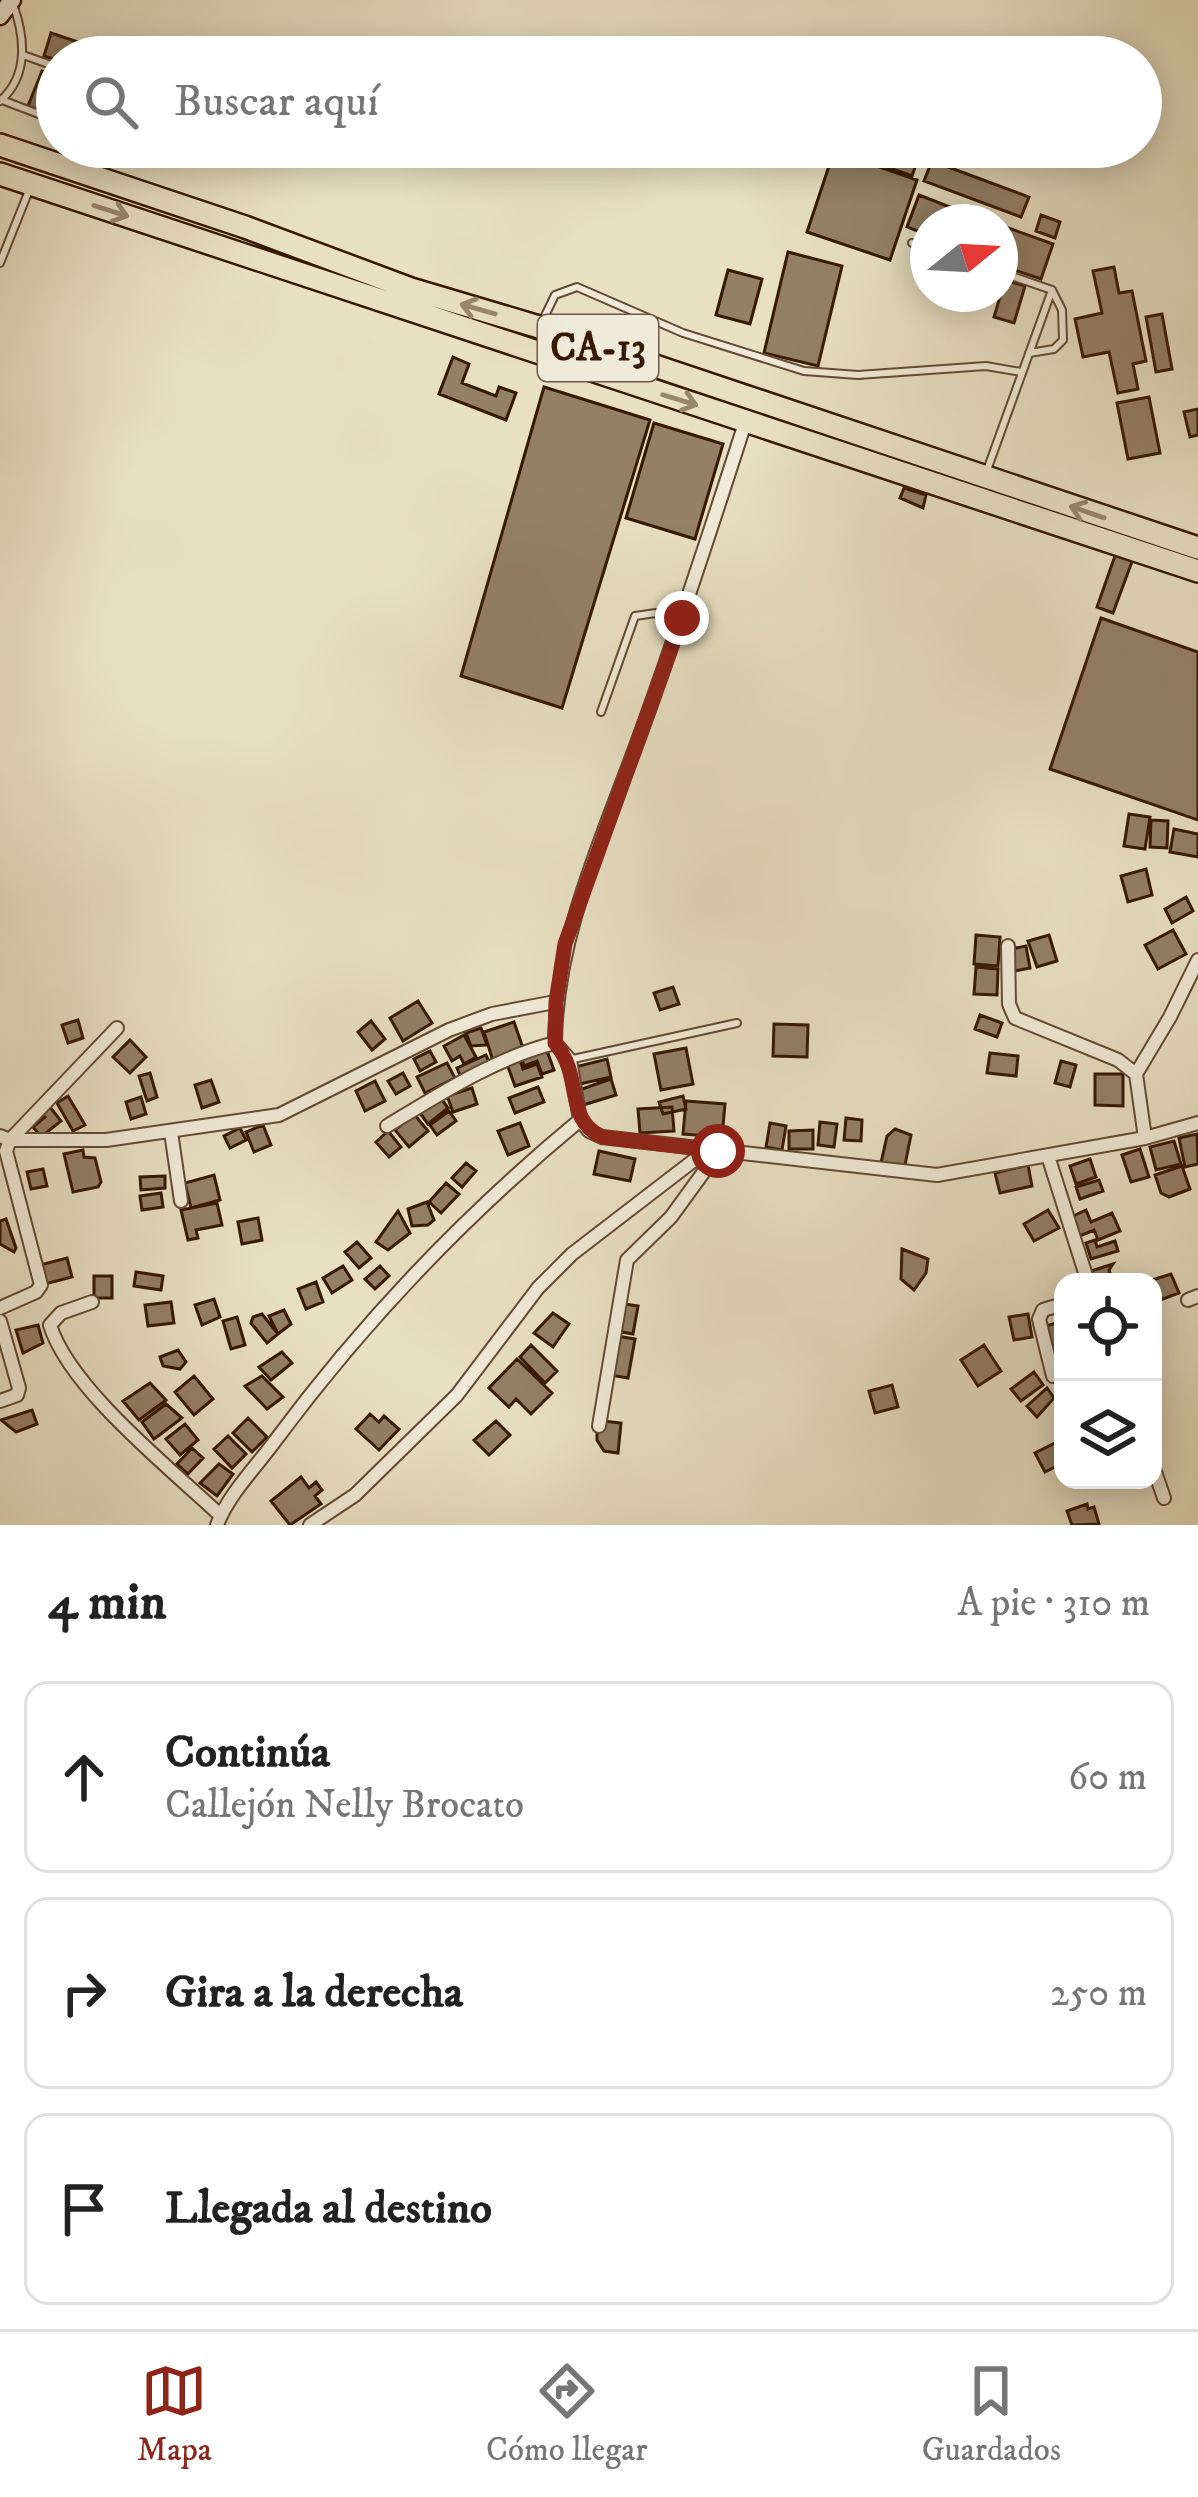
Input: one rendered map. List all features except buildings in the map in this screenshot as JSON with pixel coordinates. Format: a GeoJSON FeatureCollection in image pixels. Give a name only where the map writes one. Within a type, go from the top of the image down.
{"type":"FeatureCollection","features":[{"type":"Feature","properties":{"kind":"highway","name":"CA-13"},"geometry":{"type":"LineString","coordinates":[[0,145],[36,157]]}},
{"type":"Feature","properties":{"kind":"highway","name":"CA-13"},"geometry":{"type":"LineString","coordinates":[[72,168],[411,289],[539,327],[750,410],[985,476],[1167,550],[1198,571]]}},
{"type":"Feature","properties":{"kind":"highway","name":"CA-13"},"geometry":{"type":"LineString","coordinates":[[0,174],[750,410],[1167,550],[1198,548]]}},
{"type":"Feature","properties":{"kind":"main road"},"geometry":{"type":"LineString","coordinates":[[0,16],[12,0]]}},
{"type":"Feature","properties":{"kind":"street"},"geometry":{"type":"LineString","coordinates":[[750,410],[682,618],[565,944],[555,1043],[570,1060],[580,1120],[602,1137],[937,1175],[1145,1138],[1198,1123]]}},
{"type":"Feature","properties":{"kind":"street"},"geometry":{"type":"LineString","coordinates":[[1008,946],[1009,1004],[1015,1018],[1118,1060],[1136,1074]]}},
{"type":"Feature","properties":{"kind":"street"},"geometry":{"type":"LineString","coordinates":[[1145,1138],[1136,1074],[1198,959]]}},
{"type":"Feature","properties":{"kind":"street"},"geometry":{"type":"LineString","coordinates":[[4,1145],[106,1140],[279,1115],[449,1030],[507,1010],[556,1002]]}},
{"type":"Feature","properties":{"kind":"street"},"geometry":{"type":"LineString","coordinates":[[4,1145],[118,1028]]}},
{"type":"Feature","properties":{"kind":"street"},"geometry":{"type":"LineString","coordinates":[[387,1126],[447,1089],[555,1043]]}},
{"type":"Feature","properties":{"kind":"street"},"geometry":{"type":"LineString","coordinates":[[92,1302],[61,1313],[50,1325],[67,1364],[219,1520],[378,1312],[482,1205],[580,1120]]}},
{"type":"Feature","properties":{"kind":"street"},"geometry":{"type":"LineString","coordinates":[[171,1132],[181,1202]]}},
{"type":"Feature","properties":{"kind":"street"},"geometry":{"type":"LineString","coordinates":[[0,1309],[41,1285],[4,1145]]}},
{"type":"Feature","properties":{"kind":"street"},"geometry":{"type":"LineString","coordinates":[[599,1426],[627,1260],[671,1217],[712,1151]]}},
{"type":"Feature","properties":{"kind":"street"},"geometry":{"type":"LineString","coordinates":[[310,1525],[355,1495],[457,1395],[538,1288],[572,1254],[712,1151]]}},
{"type":"Feature","properties":{"kind":"street"},"geometry":{"type":"LineString","coordinates":[[1048,1156],[1085,1273]]}},
{"type":"Feature","properties":{"kind":"street"},"geometry":{"type":"LineString","coordinates":[[1053,1376],[1039,1319],[1043,1310],[1054,1307]]}},
{"type":"Feature","properties":{"kind":"street"},"geometry":{"type":"LineString","coordinates":[[0,1321],[19,1388],[17,1395],[0,1401]]}},
{"type":"Feature","properties":{"kind":"street"},"geometry":{"type":"LineString","coordinates":[[1161,1489],[1164,1498]]}},
{"type":"Feature","properties":{"kind":"lane"},"geometry":{"type":"LineString","coordinates":[[12,0],[23,55],[10,92],[1,100],[36,113]]}},
{"type":"Feature","properties":{"kind":"lane"},"geometry":{"type":"LineString","coordinates":[[23,55],[36,60]]}},
{"type":"Feature","properties":{"kind":"lane"},"geometry":{"type":"LineString","coordinates":[[83,168],[84,172]]}},
{"type":"Feature","properties":{"kind":"lane"},"geometry":{"type":"LineString","coordinates":[[0,262],[31,185]]}},
{"type":"Feature","properties":{"kind":"lane"},"geometry":{"type":"LineString","coordinates":[[1018,278],[1052,290],[1062,310],[1063,340],[1054,349],[1029,353]]}},
{"type":"Feature","properties":{"kind":"lane"},"geometry":{"type":"LineString","coordinates":[[539,327],[555,296],[577,287],[683,333],[804,371],[858,375],[986,366],[1021,372]]}},
{"type":"Feature","properties":{"kind":"lane"},"geometry":{"type":"LineString","coordinates":[[985,476],[1052,290]]}},
{"type":"Feature","properties":{"kind":"lane"},"geometry":{"type":"LineString","coordinates":[[601,712],[635,616],[656,613],[682,618]]}},
{"type":"Feature","properties":{"kind":"lane"},"geometry":{"type":"LineString","coordinates":[[570,1060],[737,1023]]}},
{"type":"Feature","properties":{"kind":"route"},"geometry":{"type":"LineString","coordinates":[[682,618],[565,944],[555,1043],[570,1060],[580,1120],[589,1131],[602,1137],[718,1151]]}}]}
